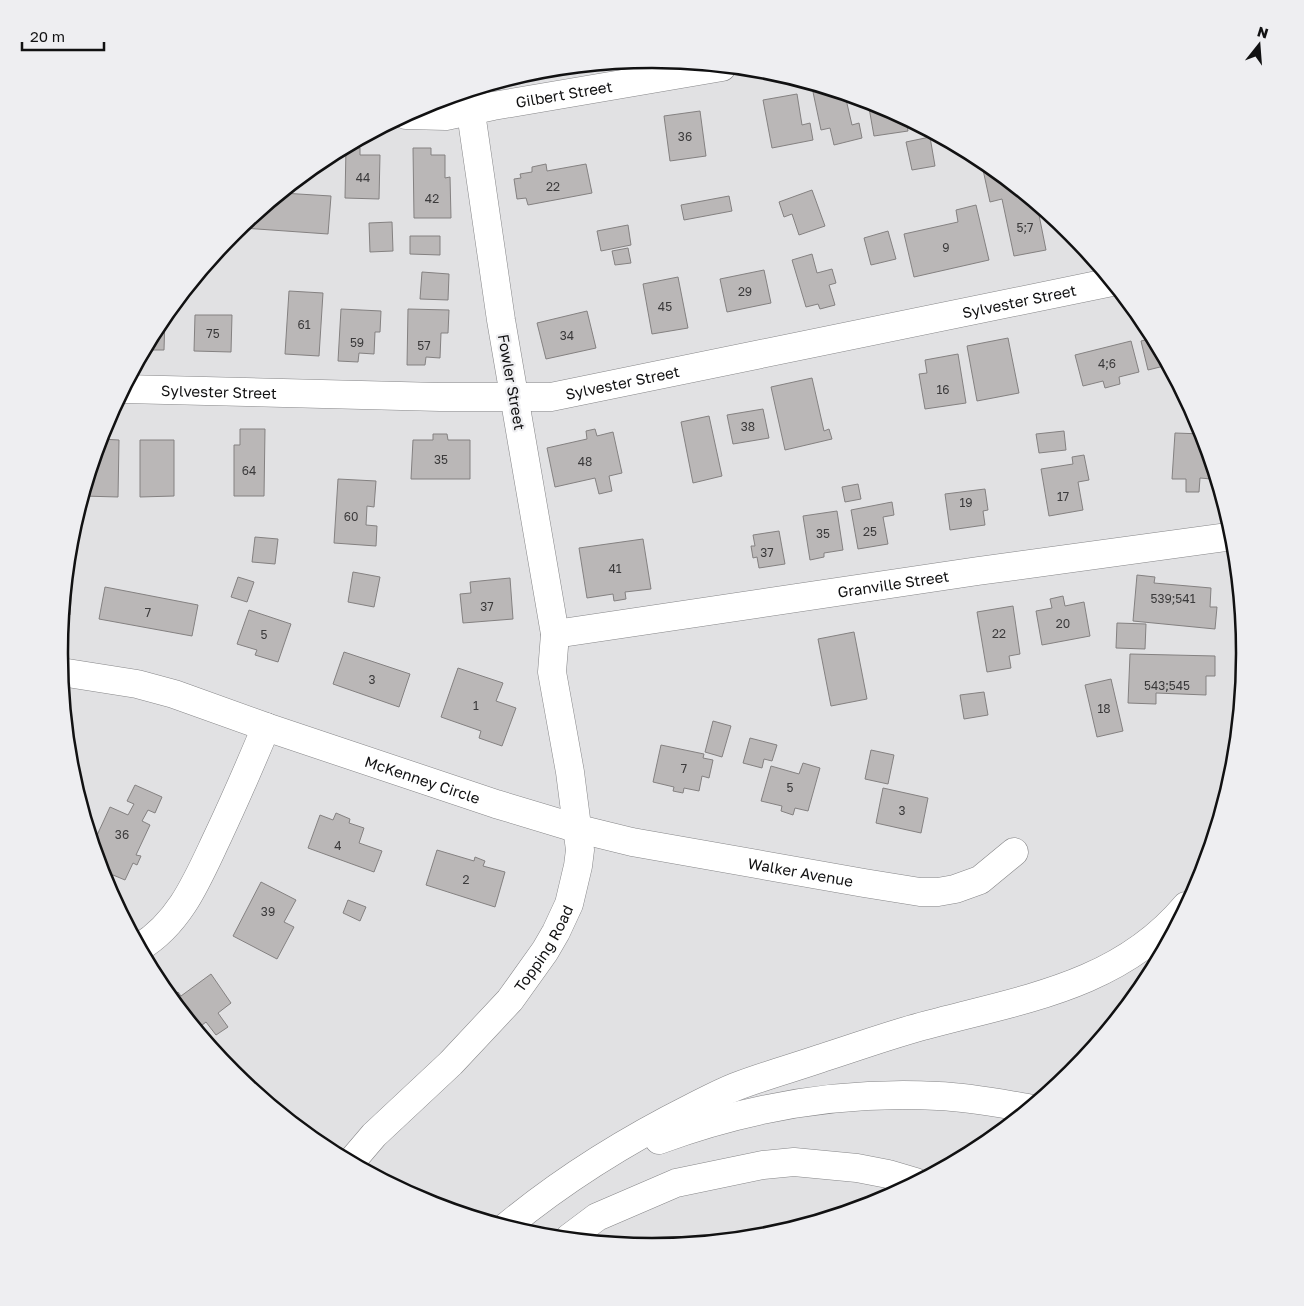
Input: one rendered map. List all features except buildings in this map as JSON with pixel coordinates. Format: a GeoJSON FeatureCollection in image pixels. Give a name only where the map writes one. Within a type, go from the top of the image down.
{"type":"FeatureCollection","features":[{"type":"Feature","properties":{"kind":"main road","name":"Gilbert Street"},"geometry":{"type":"LineString","coordinates":[[423,115],[446,116],[470,101],[695,71]]}},
{"type":"Feature","properties":{"kind":"main road","name":"Fowler Street"},"geometry":{"type":"LineString","coordinates":[[470,101],[501,320],[555,634],[552,672]]}},
{"type":"Feature","properties":{"kind":"main road","name":"Sylvester Street"},"geometry":{"type":"LineString","coordinates":[[131,389],[440,397],[550,397],[1104,284]]}},
{"type":"Feature","properties":{"kind":"main road","name":"Granville Street"},"geometry":{"type":"LineString","coordinates":[[555,634],[978,570],[1225,537]]}},
{"type":"Feature","properties":{"kind":"main road","name":"Topping Road"},"geometry":{"type":"LineString","coordinates":[[356,1156],[374,1135],[451,1063],[510,1000],[527,978],[556,932],[569,904],[578,866],[580,850],[579,829],[552,672]]}},
{"type":"Feature","properties":{"kind":"main road","name":"McKenney Circle"},"geometry":{"type":"LineString","coordinates":[[69,673],[136,684],[174,694],[505,807],[579,829]]}},
{"type":"Feature","properties":{"kind":"main road"},"geometry":{"type":"LineString","coordinates":[[145,943],[167,926],[187,899],[242,786],[266,726]]}},
{"type":"Feature","properties":{"kind":"main road","name":"Walker Avenue"},"geometry":{"type":"LineString","coordinates":[[579,829],[632,842],[920,892],[947,891],[972,884],[980,880],[1014,852]]}},
{"type":"Feature","properties":{"kind":"main road"},"geometry":{"type":"LineString","coordinates":[[514,1221],[612,1151],[651,1128],[734,1087],[924,1026],[1046,994],[1091,978],[1152,940],[1171,921]]}},
{"type":"Feature","properties":{"kind":"main road"},"geometry":{"type":"LineString","coordinates":[[575,1176],[626,1152],[680,1132],[734,1116],[790,1104],[846,1096],[893,1094],[949,1097],[1020,1107]]}},
{"type":"Feature","properties":{"kind":"main road"},"geometry":{"type":"LineString","coordinates":[[577,1232],[597,1217],[676,1183],[763,1165],[794,1162],[857,1168],[906,1179]]}}]}
